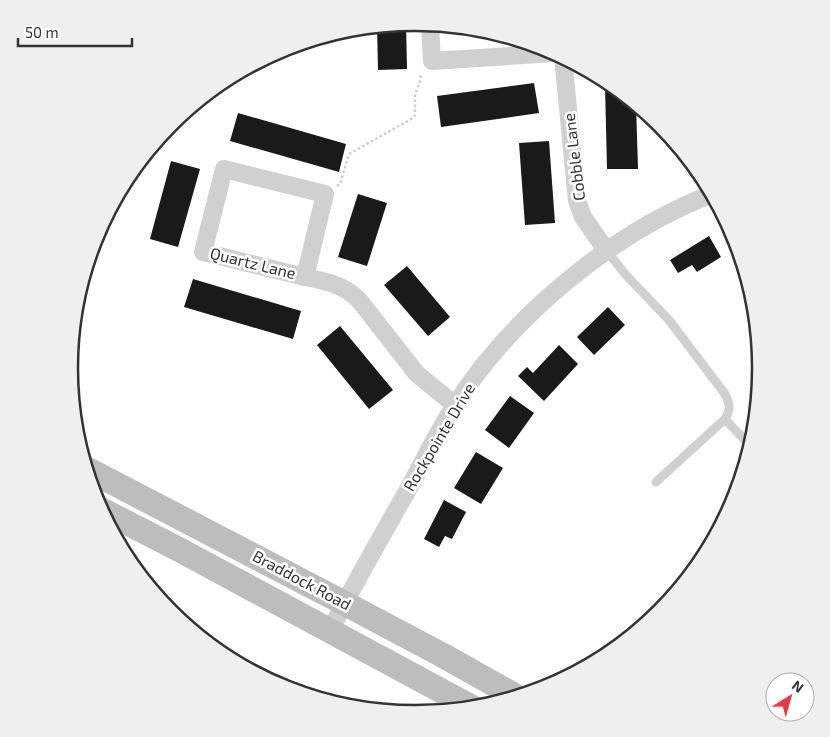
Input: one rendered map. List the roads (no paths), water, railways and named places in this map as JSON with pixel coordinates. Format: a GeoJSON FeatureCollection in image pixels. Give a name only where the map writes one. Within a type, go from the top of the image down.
{"type":"FeatureCollection","features":[{"type":"Feature","properties":{"kind":"main road","name":"Braddock Road"},"geometry":{"type":"LineString","coordinates":[[95,473],[344,603],[508,692]]}},
{"type":"Feature","properties":{"kind":"main road","name":"Braddock Road"},"geometry":{"type":"LineString","coordinates":[[111,515],[463,702]]}},
{"type":"Feature","properties":{"kind":"street"},"geometry":{"type":"LineString","coordinates":[[430,32],[432,61],[537,54]]}},
{"type":"Feature","properties":{"kind":"street","name":"Cobble Lane"},"geometry":{"type":"LineString","coordinates":[[565,66],[577,201],[583,217],[606,250]]}},
{"type":"Feature","properties":{"kind":"street","name":"Quartz Lane"},"geometry":{"type":"LineString","coordinates":[[306,277],[325,194],[224,169],[202,252],[306,277],[334,283],[350,291],[360,300],[417,374],[455,405]]}},
{"type":"Feature","properties":{"kind":"street","name":"Rockpointe Drive"},"geometry":{"type":"LineString","coordinates":[[330,631],[455,405],[490,358],[539,306],[606,250],[669,214],[705,197]]}},
{"type":"Feature","properties":{"kind":"lane"},"geometry":{"type":"LineString","coordinates":[[606,250],[626,275],[669,320],[729,402],[730,411],[725,419],[656,482]]}},
{"type":"Feature","properties":{"kind":"lane"},"geometry":{"type":"LineString","coordinates":[[725,419],[745,440]]}}]}
